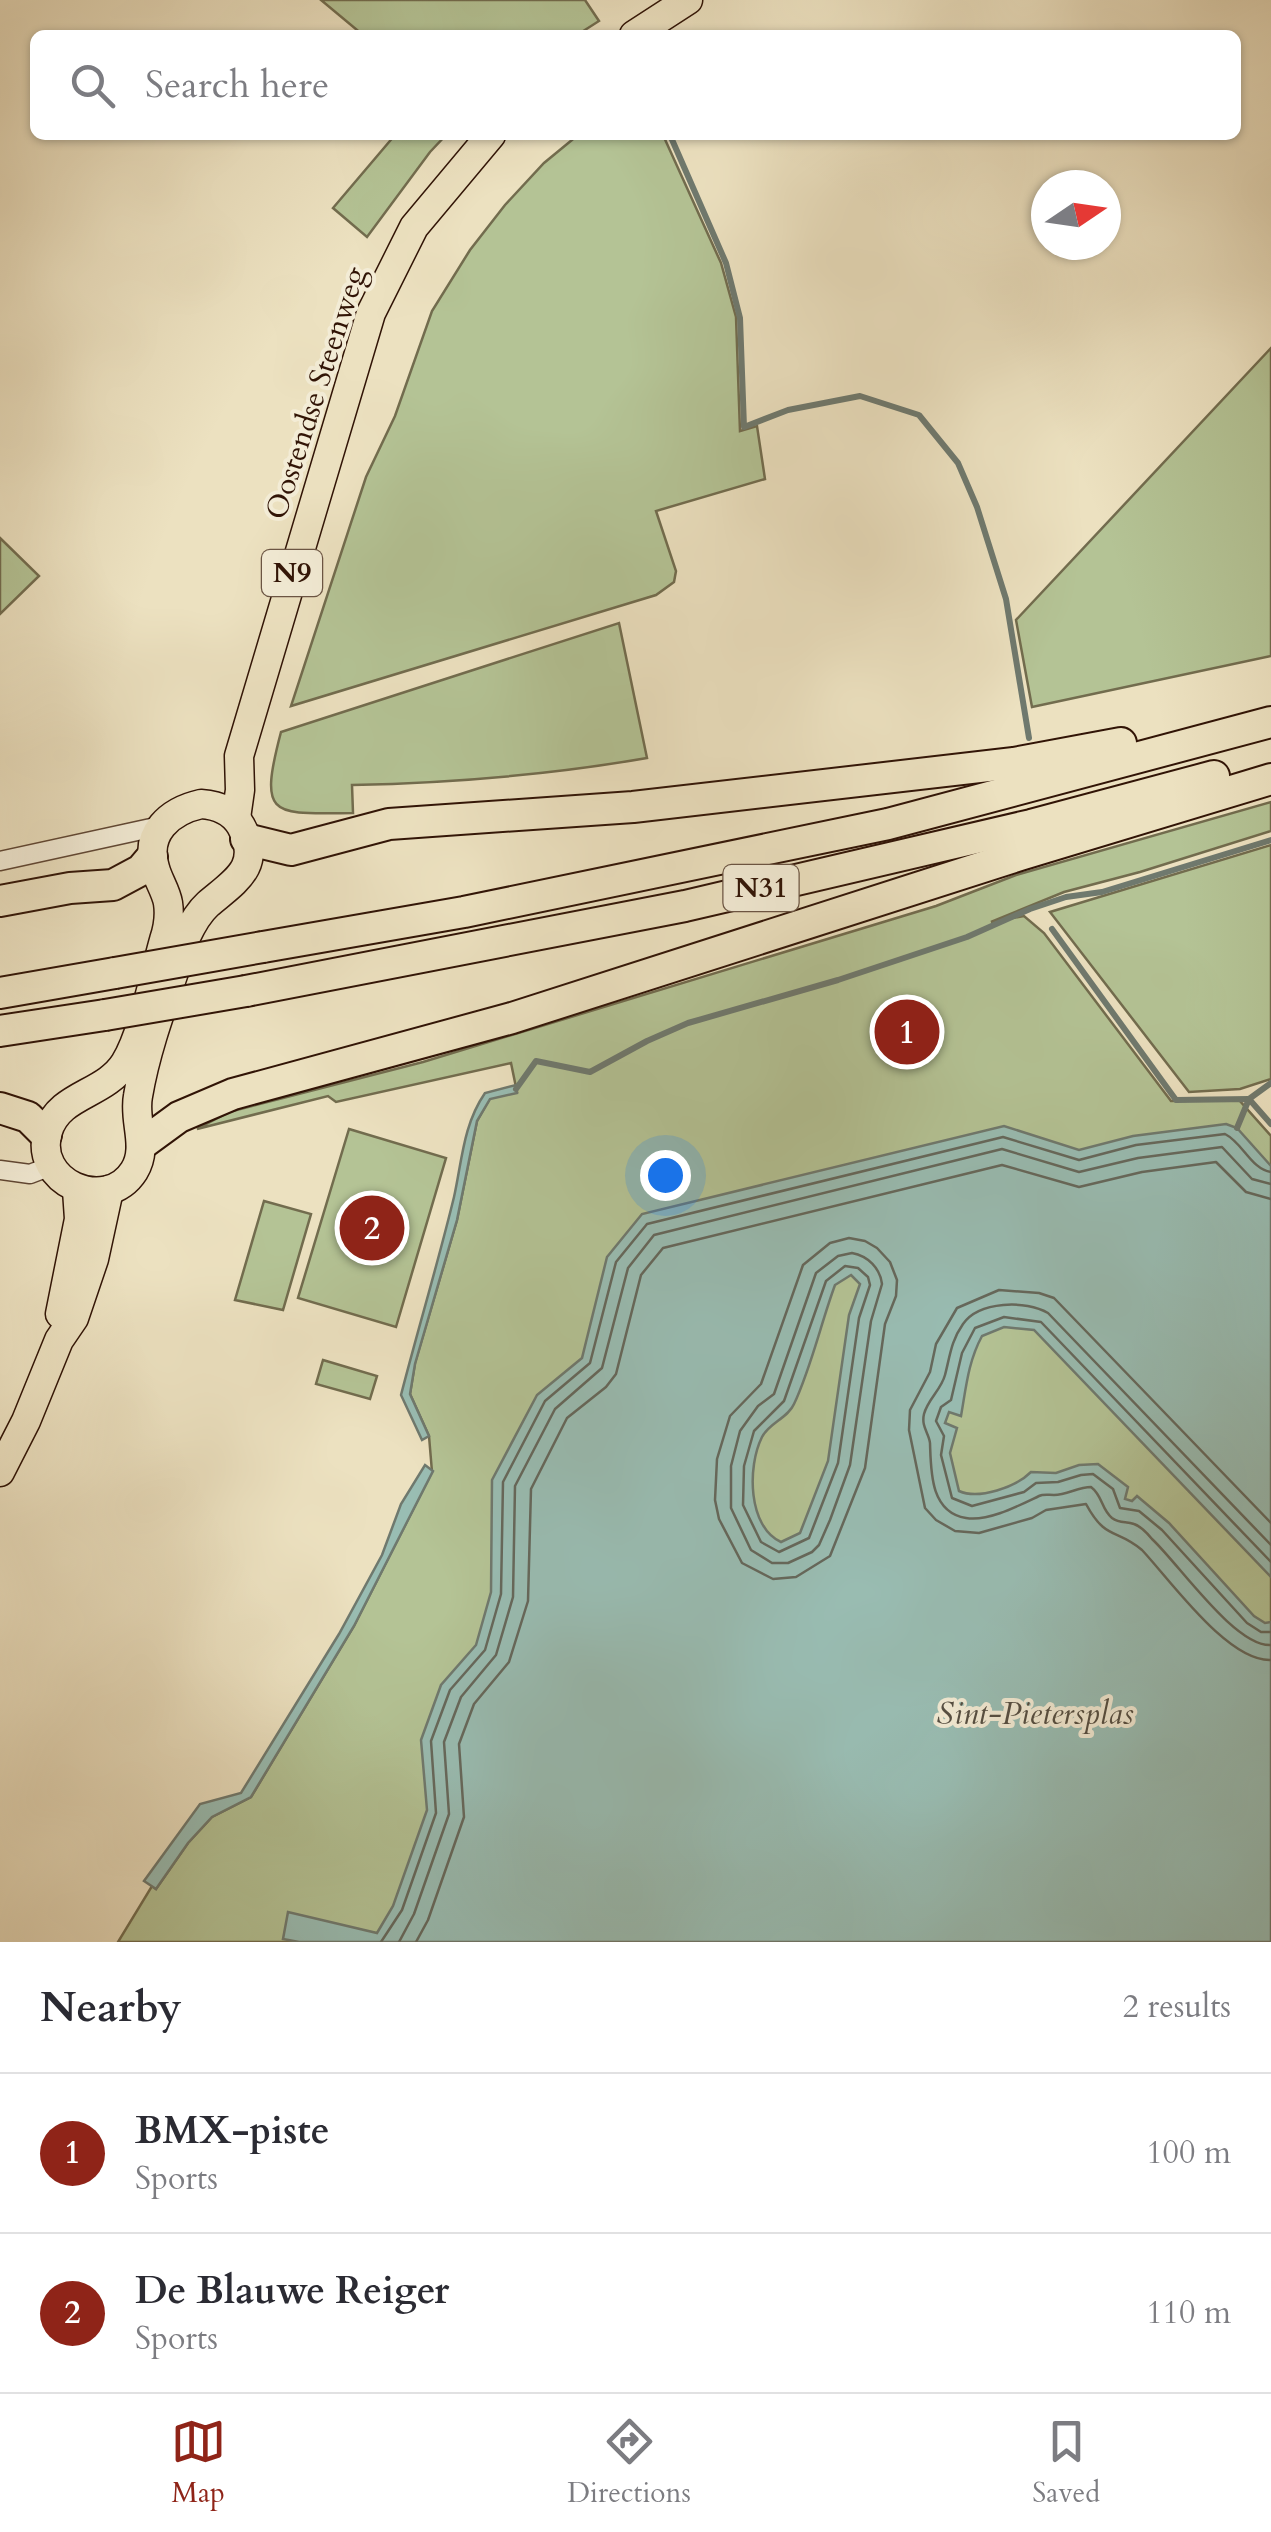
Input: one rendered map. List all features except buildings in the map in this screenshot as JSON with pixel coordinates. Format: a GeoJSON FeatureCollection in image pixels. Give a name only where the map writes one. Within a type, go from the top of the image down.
{"type":"FeatureCollection","features":[{"type":"Feature","properties":{"kind":"highway","name":"N31"},"geometry":{"type":"LineString","coordinates":[[0,993],[464,912],[888,824],[1271,722]]}},
{"type":"Feature","properties":{"kind":"highway"},"geometry":{"type":"LineString","coordinates":[[241,828],[291,850],[389,824],[652,805],[1014,763],[1139,740],[1167,750]]}},
{"type":"Feature","properties":{"kind":"highway","name":"N31"},"geometry":{"type":"LineString","coordinates":[[0,1031],[246,991],[685,906],[1031,825],[1271,760]]}},
{"type":"Feature","properties":{"kind":"highway"},"geometry":{"type":"LineString","coordinates":[[142,1144],[179,1117],[232,1094],[512,1018],[1271,779]]}},
{"type":"Feature","properties":{"kind":"highway"},"geometry":{"type":"LineString","coordinates":[[0,901],[70,888],[113,885],[141,870],[152,856]]}},
{"type":"Feature","properties":{"kind":"highway"},"geometry":{"type":"LineString","coordinates":[[0,1108],[28,1118],[46,1135]]}},
{"type":"Feature","properties":{"kind":"main road"},"geometry":{"type":"LineString","coordinates":[[642,30],[688,0]]}},
{"type":"Feature","properties":{"kind":"main road","name":"Oostendse Steenweg"},"geometry":{"type":"LineString","coordinates":[[142,1144],[136,1102],[186,937],[196,917],[242,876],[249,852],[241,828],[239,756],[371,313],[414,226],[487,140]]}},
{"type":"Feature","properties":{"kind":"main road","name":"Oostendse Steenweg"},"geometry":{"type":"LineString","coordinates":[[160,826],[170,815],[200,804],[239,756]]}},
{"type":"Feature","properties":{"kind":"main road"},"geometry":{"type":"LineString","coordinates":[[200,804],[215,805],[241,828]]}},
{"type":"Feature","properties":{"kind":"main road"},"geometry":{"type":"LineString","coordinates":[[142,1144],[134,1172],[110,1190],[77,1190],[40,1170],[46,1135],[63,1107],[114,1077],[131,1051],[167,931],[168,904],[152,856],[160,826]]}},
{"type":"Feature","properties":{"kind":"main road"},"geometry":{"type":"LineString","coordinates":[[59,1340],[60,1314],[79,1219],[77,1190]]}},
{"type":"Feature","properties":{"kind":"main road"},"geometry":{"type":"LineString","coordinates":[[0,1472],[59,1340],[74,1318],[110,1190]]}},
{"type":"Feature","properties":{"kind":"street","name":"Oostendse Steenweg"},"geometry":{"type":"LineString","coordinates":[[0,861],[160,826]]}},
{"type":"Feature","properties":{"kind":"street"},"geometry":{"type":"LineString","coordinates":[[0,1170],[40,1170]]}},
{"type":"Feature","properties":{"kind":"green space"},"geometry":{"type":"Polygon","coordinates":[[[321,0],[585,0],[599,21],[585,30],[357,30],[321,0]]]}},
{"type":"Feature","properties":{"kind":"green space"},"geometry":{"type":"Polygon","coordinates":[[[391,140],[441,140],[367,237],[333,208],[391,140]]]}},
{"type":"Feature","properties":{"kind":"green space"},"geometry":{"type":"Polygon","coordinates":[[[572,140],[665,140],[721,263],[736,317],[740,431],[757,426],[765,479],[656,511],[676,571],[674,582],[656,595],[291,706],[366,477],[395,416],[432,311],[470,250],[544,163],[572,140]]]}},
{"type":"Feature","properties":{"kind":"green space"},"geometry":{"type":"Polygon","coordinates":[[[1271,348],[1271,656],[1032,707],[1016,620],[1271,348]]]}},
{"type":"Feature","properties":{"kind":"green space"},"geometry":{"type":"Polygon","coordinates":[[[0,538],[39,576],[0,614],[0,538]]]}},
{"type":"Feature","properties":{"kind":"green space"},"geometry":{"type":"Polygon","coordinates":[[[619,623],[647,758],[500,777],[352,785],[353,813],[289,811],[278,806],[272,796],[281,732],[619,623]]]}},
{"type":"Feature","properties":{"kind":"green space","name":"Sint-Pietersplas"},"geometry":{"type":"Polygon","coordinates":[[[1271,802],[1271,831],[1064,892],[991,922],[1024,916],[1044,933],[1171,1101],[1239,1100],[1271,1136],[1271,1942],[118,1942],[152,1886],[156,1889],[188,1843],[212,1817],[251,1797],[354,1626],[432,1472],[429,1436],[410,1394],[415,1363],[457,1220],[477,1121],[490,1098],[517,1092],[511,1063],[336,1102],[328,1096],[197,1129],[229,1112],[423,1062],[936,906],[1016,875],[1271,802]]]}},
{"type":"Feature","properties":{"kind":"green space"},"geometry":{"type":"Polygon","coordinates":[[[1271,845],[1271,1079],[1240,1089],[1189,1092],[1050,912],[1271,845]]]}},
{"type":"Feature","properties":{"kind":"green space"},"geometry":{"type":"Polygon","coordinates":[[[349,1129],[446,1158],[396,1327],[298,1298],[349,1129]]]}},
{"type":"Feature","properties":{"kind":"green space"},"geometry":{"type":"Polygon","coordinates":[[[264,1201],[311,1214],[283,1310],[235,1300],[264,1201]]]}},
{"type":"Feature","properties":{"kind":"green space"},"geometry":{"type":"Polygon","coordinates":[[[323,1360],[377,1376],[370,1399],[316,1384],[323,1360]]]}},
{"type":"Feature","properties":{"kind":"water"},"geometry":{"type":"Polygon","coordinates":[[[516,1085],[517,1093],[490,1099],[477,1121],[457,1220],[415,1364],[410,1394],[429,1436],[422,1440],[401,1395],[448,1222],[468,1130],[485,1093],[516,1085]]]}},
{"type":"Feature","properties":{"kind":"water","name":"Sint-Pietersplas"},"geometry":{"type":"Polygon","coordinates":[[[1226,1124],[1237,1128],[1271,1166],[1271,1577],[1034,1330],[1004,1327],[982,1336],[971,1365],[961,1416],[949,1412],[945,1423],[957,1428],[950,1453],[959,1491],[977,1494],[1016,1483],[1031,1472],[1056,1473],[1079,1465],[1098,1464],[1128,1487],[1125,1499],[1132,1501],[1137,1496],[1169,1523],[1254,1616],[1271,1622],[1271,1942],[283,1939],[288,1912],[377,1933],[393,1906],[427,1810],[421,1740],[441,1685],[476,1645],[491,1592],[492,1480],[537,1395],[582,1358],[607,1257],[642,1214],[1004,1126],[1079,1150],[1133,1136],[1226,1124]],[[851,1275],[835,1285],[794,1404],[765,1432],[757,1450],[753,1479],[757,1510],[770,1534],[781,1542],[800,1533],[828,1461],[849,1315],[860,1284],[851,1275]]]}},
{"type":"Feature","properties":{"kind":"water"},"geometry":{"type":"Polygon","coordinates":[[[425,1465],[433,1471],[354,1626],[251,1797],[212,1817],[156,1889],[144,1881],[200,1804],[241,1793],[339,1634],[382,1555],[401,1504],[425,1465]]]}},
{"type":"Feature","properties":{"kind":"waterway"},"geometry":{"type":"LineString","coordinates":[[672,140],[726,263],[740,318],[744,427],[788,410],[860,396],[919,415],[958,463],[977,507],[1006,599],[1029,738]]}},
{"type":"Feature","properties":{"kind":"waterway"},"geometry":{"type":"LineString","coordinates":[[516,1089],[536,1061],[590,1072],[688,1023],[838,980],[967,937],[1066,897],[1102,892],[1271,840]]}},
{"type":"Feature","properties":{"kind":"waterway"},"geometry":{"type":"LineString","coordinates":[[1052,929],[1176,1100],[1249,1099],[1271,1124]]}},
{"type":"Feature","properties":{"kind":"waterway"},"geometry":{"type":"LineString","coordinates":[[1237,1128],[1249,1099],[1271,1083]]}},
{"type":"Feature","properties":{"kind":"place","name":"BMX-piste"},"geometry":{"type":"Point","coordinates":[907,1032]}},
{"type":"Feature","properties":{"kind":"place","name":"De Blauwe Reiger"},"geometry":{"type":"Point","coordinates":[372,1228]}}]}
